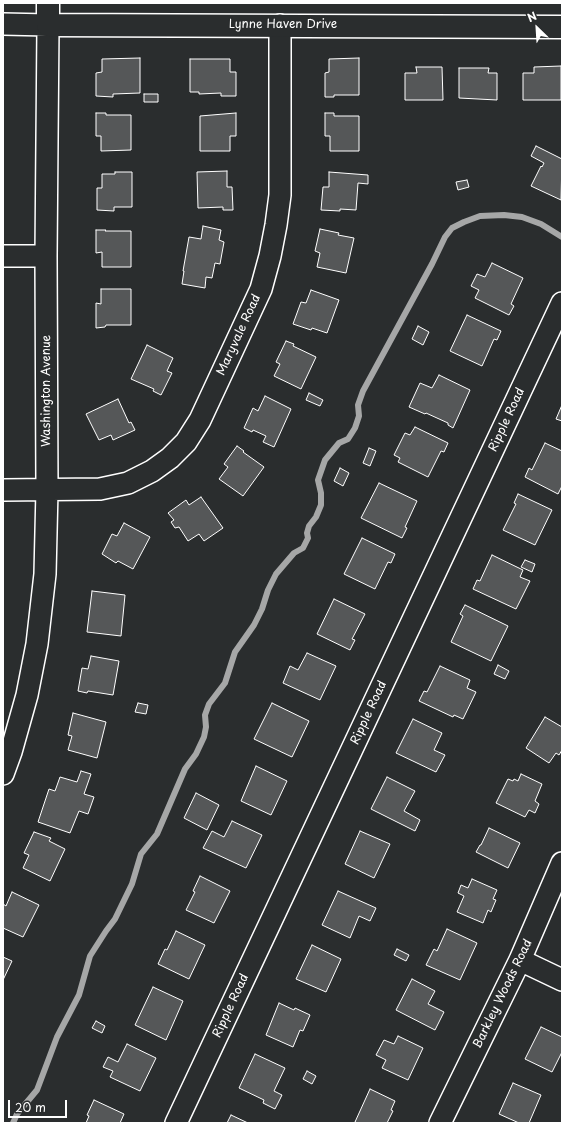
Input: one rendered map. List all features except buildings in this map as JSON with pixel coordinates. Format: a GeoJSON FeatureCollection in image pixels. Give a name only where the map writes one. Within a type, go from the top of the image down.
{"type":"FeatureCollection","features":[{"type":"Feature","properties":{"kind":"main road","name":"Washington Avenue"},"geometry":{"type":"LineString","coordinates":[[48,3],[48,25]]}},
{"type":"Feature","properties":{"kind":"main road","name":"Lynne Haven Drive"},"geometry":{"type":"LineString","coordinates":[[48,25],[280,25],[562,28]]}},
{"type":"Feature","properties":{"kind":"street","name":"Lynne Haven Drive"},"geometry":{"type":"LineString","coordinates":[[3,24],[48,25]]}},
{"type":"Feature","properties":{"kind":"street","name":"Washington Avenue"},"geometry":{"type":"LineString","coordinates":[[3,774],[7,751],[27,695],[37,644],[45,574],[47,490],[46,256],[48,25]]}},
{"type":"Feature","properties":{"kind":"street","name":"Maryvale Road"},"geometry":{"type":"LineString","coordinates":[[3,490],[100,489],[128,483],[152,471],[170,458],[186,442],[200,420],[261,289],[270,256],[280,195],[280,25]]}},
{"type":"Feature","properties":{"kind":"street"},"geometry":{"type":"LineString","coordinates":[[3,256],[46,256]]}},
{"type":"Feature","properties":{"kind":"street","name":"Ripple Road"},"geometry":{"type":"LineString","coordinates":[[176,1123],[562,303]]}},
{"type":"Feature","properties":{"kind":"street","name":"Barkley Woods Road"},"geometry":{"type":"LineString","coordinates":[[440,1123],[520,960],[562,863]]}},
{"type":"Feature","properties":{"kind":"street"},"geometry":{"type":"LineString","coordinates":[[520,960],[562,980]]}},
{"type":"Feature","properties":{"kind":"waterway"},"geometry":{"type":"LineString","coordinates":[[13,1123],[17,1114],[37,1090],[57,1037],[79,995],[90,956],[115,919],[132,884],[141,854],[157,834],[185,769],[196,754],[204,737],[206,727],[205,715],[209,704],[225,683],[235,652],[254,625],[276,574],[294,553],[303,548],[308,538],[307,533],[309,526],[316,517],[321,505],[321,493],[318,480],[325,460],[339,443],[348,439],[355,428],[359,416],[358,405],[363,391],[432,264],[445,237],[452,228],[480,216],[504,215],[522,217],[541,224],[562,237]]}}]}
